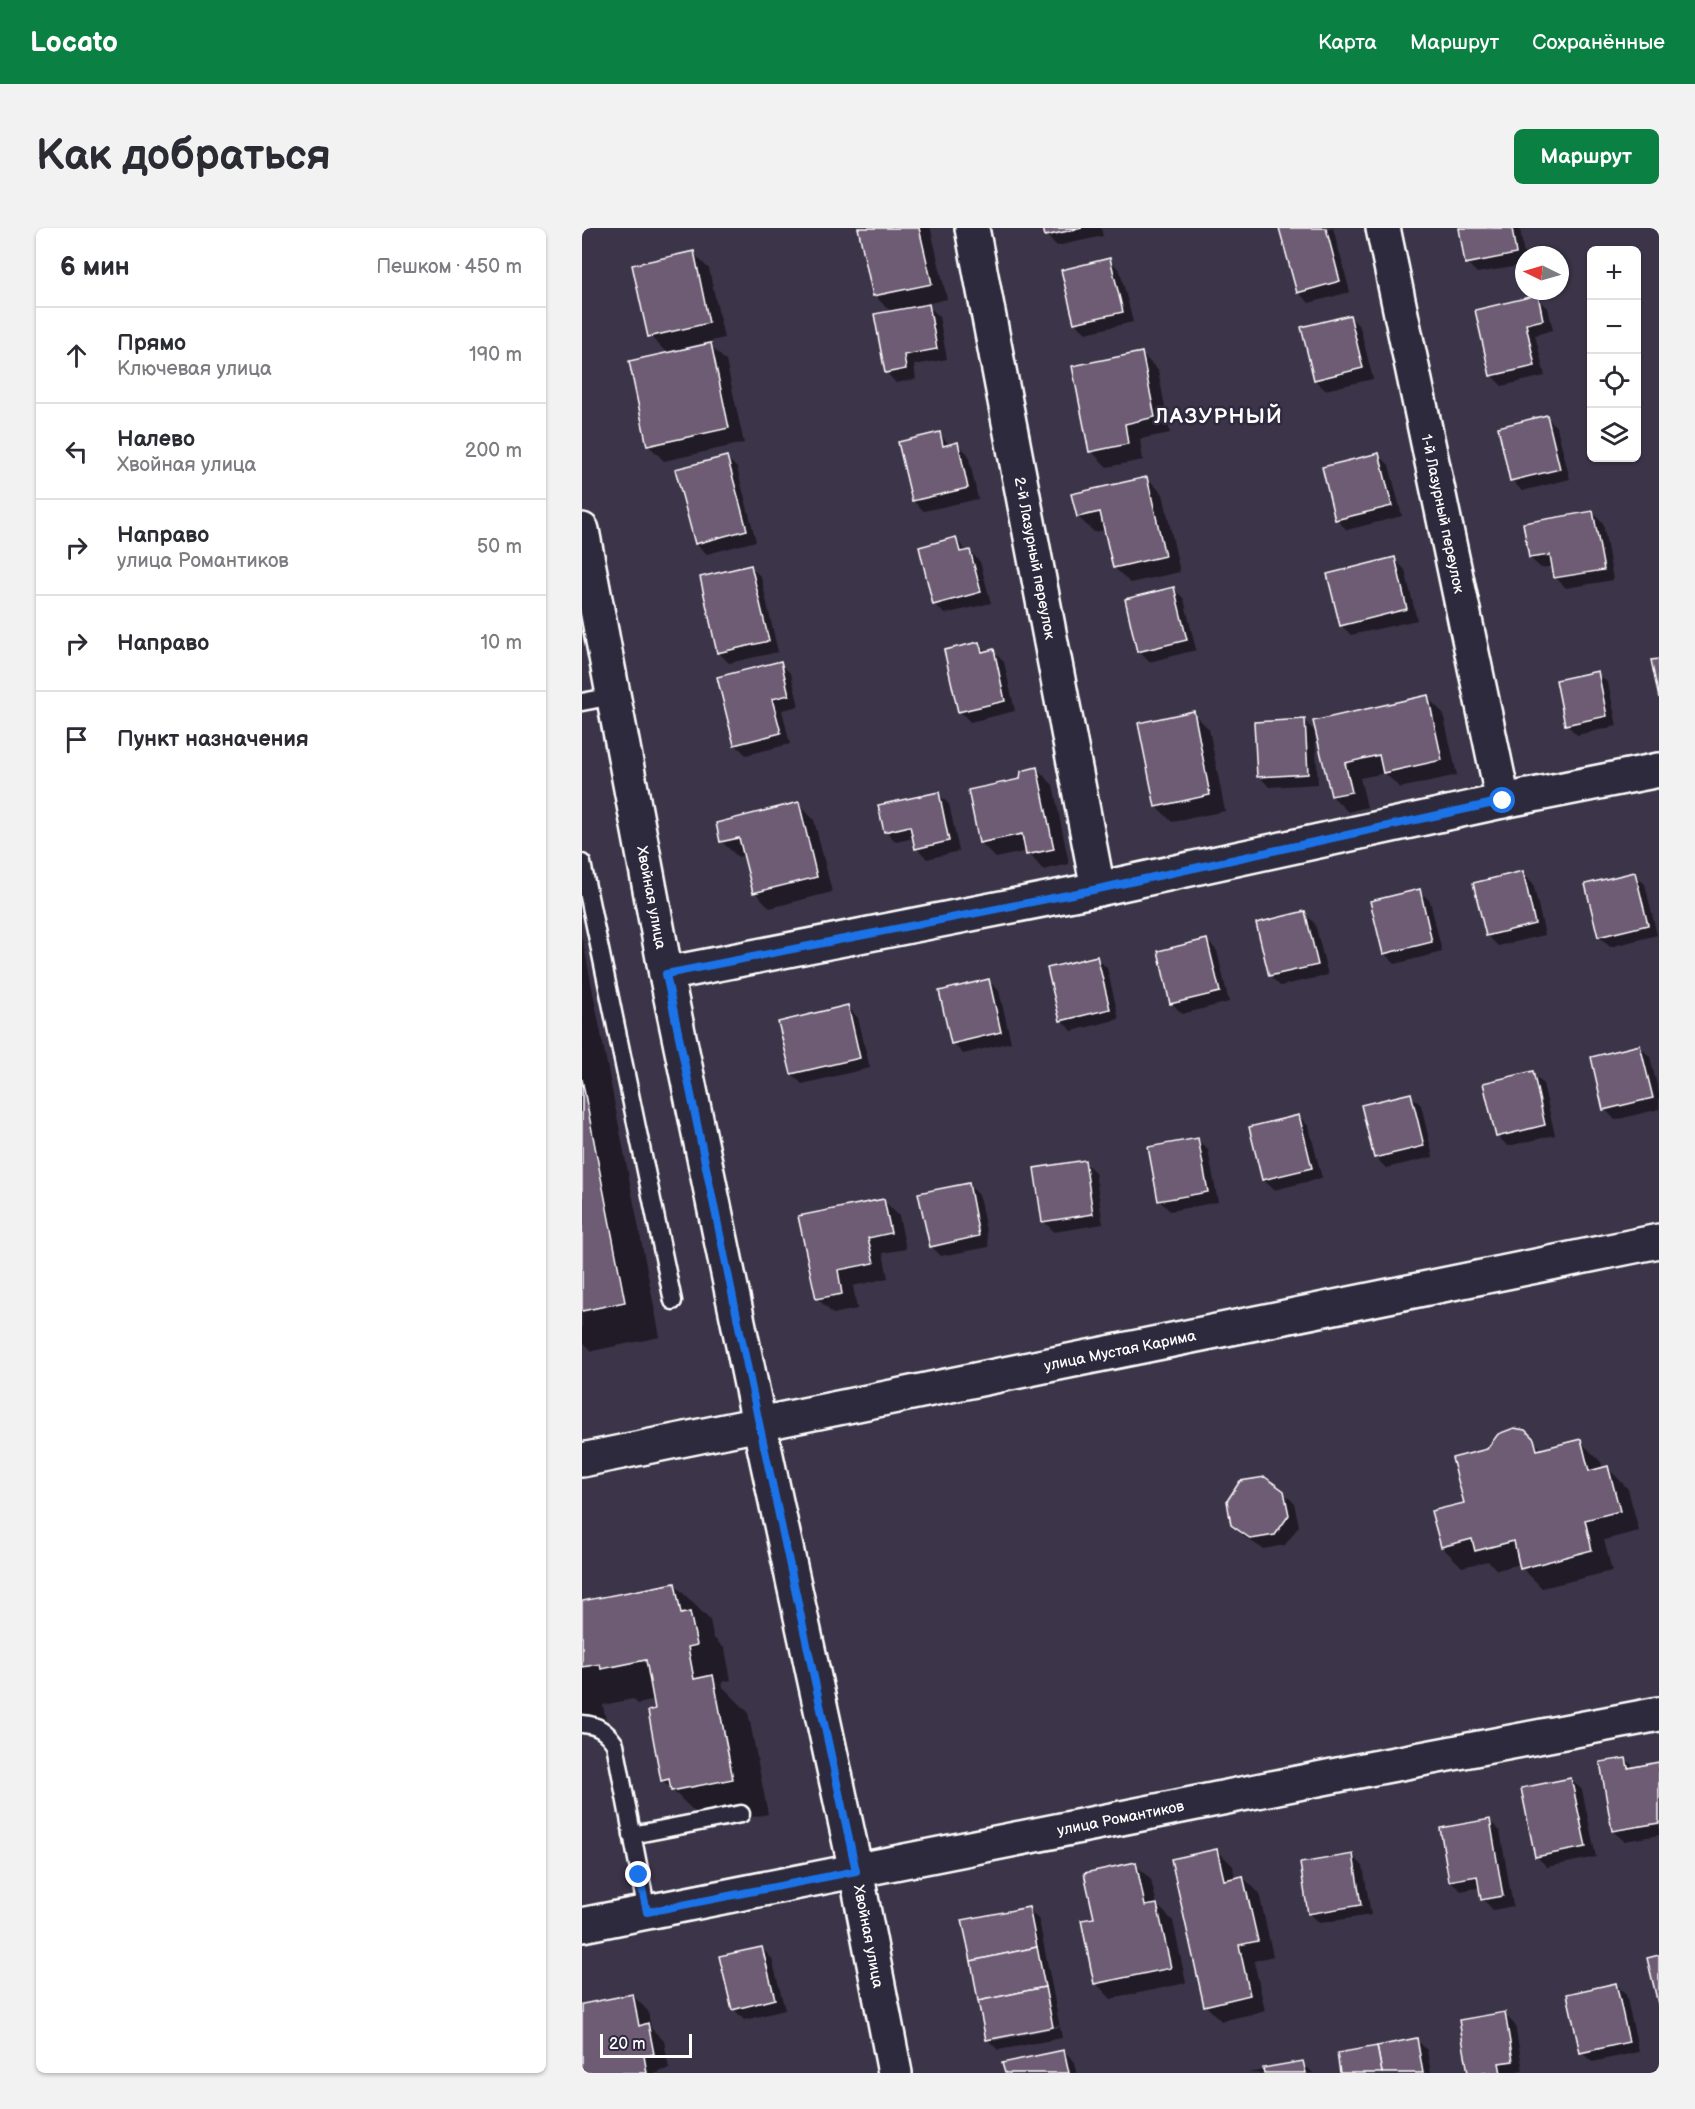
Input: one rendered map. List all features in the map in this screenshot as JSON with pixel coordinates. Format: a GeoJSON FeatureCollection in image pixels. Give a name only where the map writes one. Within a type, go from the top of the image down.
{"type":"FeatureCollection","features":[{"type":"Feature","properties":{"kind":"street","name":"2-й Лазурный переулок"},"geometry":{"type":"LineString","coordinates":[[972,228],[1098,889]]}},
{"type":"Feature","properties":{"kind":"street","name":"1-й Лазурный переулок"},"geometry":{"type":"LineString","coordinates":[[1383,228],[1503,801]]}},
{"type":"Feature","properties":{"kind":"street","name":"Хвойная улица"},"geometry":{"type":"LineString","coordinates":[[582,530],[590,615],[613,696],[666,974],[759,1423],[856,1871],[895,2073]]}},
{"type":"Feature","properties":{"kind":"street"},"geometry":{"type":"LineString","coordinates":[[666,974],[1098,889],[1503,801],[1659,770]]}},
{"type":"Feature","properties":{"kind":"street","name":"улица Мустая Карима"},"geometry":{"type":"LineString","coordinates":[[582,1460],[1659,1241]]}},
{"type":"Feature","properties":{"kind":"street","name":"улица Романтиков"},"geometry":{"type":"LineString","coordinates":[[582,1925],[1341,1774],[1659,1714]]}},
{"type":"Feature","properties":{"kind":"lane"},"geometry":{"type":"LineString","coordinates":[[582,702],[613,696]]}},
{"type":"Feature","properties":{"kind":"lane"},"geometry":{"type":"LineString","coordinates":[[582,863],[673,1301]]}},
{"type":"Feature","properties":{"kind":"lane"},"geometry":{"type":"LineString","coordinates":[[582,1724],[591,1724],[600,1728],[615,1744],[647,1912]]}},
{"type":"Feature","properties":{"kind":"lane"},"geometry":{"type":"LineString","coordinates":[[632,1835],[741,1814]]}},
{"type":"Feature","properties":{"kind":"building"},"geometry":{"type":"Polygon","coordinates":[[[858,228],[919,228],[932,284],[873,296],[858,228]]]}},
{"type":"Feature","properties":{"kind":"building"},"geometry":{"type":"Polygon","coordinates":[[[1043,228],[1082,228],[1045,236],[1043,228]]]}},
{"type":"Feature","properties":{"kind":"building"},"geometry":{"type":"Polygon","coordinates":[[[1279,228],[1326,228],[1340,281],[1297,293],[1279,228]]]}},
{"type":"Feature","properties":{"kind":"building"},"geometry":{"type":"Polygon","coordinates":[[[1459,228],[1512,228],[1515,254],[1465,264],[1459,228]]]}},
{"type":"Feature","properties":{"kind":"building"},"geometry":{"type":"Polygon","coordinates":[[[694,251],[709,323],[648,337],[632,265],[694,251]]]}},
{"type":"Feature","properties":{"kind":"building"},"geometry":{"type":"Polygon","coordinates":[[[1110,258],[1123,312],[1074,323],[1061,270],[1110,258]]]}},
{"type":"Feature","properties":{"kind":"building"},"geometry":{"type":"Polygon","coordinates":[[[1517,300],[1539,300],[1543,320],[1526,324],[1535,366],[1490,376],[1475,310],[1517,300]]]}},
{"type":"Feature","properties":{"kind":"building"},"geometry":{"type":"Polygon","coordinates":[[[929,304],[937,349],[904,355],[906,369],[885,373],[874,314],[929,304]]]}},
{"type":"Feature","properties":{"kind":"building"},"geometry":{"type":"Polygon","coordinates":[[[1350,315],[1363,368],[1314,380],[1301,327],[1350,315]]]}},
{"type":"Feature","properties":{"kind":"building"},"geometry":{"type":"Polygon","coordinates":[[[711,343],[729,428],[647,446],[629,361],[711,343]]]}},
{"type":"Feature","properties":{"kind":"building"},"geometry":{"type":"Polygon","coordinates":[[[1142,352],[1155,417],[1125,424],[1128,444],[1089,452],[1072,366],[1142,352]]]}},
{"type":"Feature","properties":{"kind":"building"},"geometry":{"type":"Polygon","coordinates":[[[1547,415],[1560,469],[1510,481],[1498,427],[1547,415]]]}},
{"type":"Feature","properties":{"kind":"building"},"geometry":{"type":"Polygon","coordinates":[[[940,432],[943,446],[958,442],[968,488],[912,501],[898,442],[940,432]]]}},
{"type":"Feature","properties":{"kind":"building"},"geometry":{"type":"Polygon","coordinates":[[[1379,453],[1392,506],[1335,520],[1322,467],[1379,453]]]}},
{"type":"Feature","properties":{"kind":"building"},"geometry":{"type":"Polygon","coordinates":[[[727,456],[747,530],[695,544],[675,469],[727,456]]]}},
{"type":"Feature","properties":{"kind":"building"},"geometry":{"type":"Polygon","coordinates":[[[1147,477],[1165,556],[1113,568],[1100,512],[1077,517],[1071,494],[1147,477]]]}},
{"type":"Feature","properties":{"kind":"building"},"geometry":{"type":"Polygon","coordinates":[[[1593,511],[1604,570],[1554,578],[1550,555],[1529,558],[1523,523],[1593,511]]]}},
{"type":"Feature","properties":{"kind":"building"},"geometry":{"type":"Polygon","coordinates":[[[956,537],[960,552],[970,550],[981,592],[933,605],[919,547],[956,537]]]}},
{"type":"Feature","properties":{"kind":"building"},"geometry":{"type":"Polygon","coordinates":[[[1395,557],[1407,609],[1340,626],[1327,574],[1395,557]]]}},
{"type":"Feature","properties":{"kind":"building"},"geometry":{"type":"Polygon","coordinates":[[[751,565],[769,641],[717,653],[700,577],[751,565]]]}},
{"type":"Feature","properties":{"kind":"building"},"geometry":{"type":"Polygon","coordinates":[[[1174,587],[1187,640],[1137,652],[1125,599],[1174,587]]]}},
{"type":"Feature","properties":{"kind":"building"},"geometry":{"type":"Polygon","coordinates":[[[979,642],[982,652],[994,649],[1005,701],[958,712],[944,650],[979,642]]]}},
{"type":"Feature","properties":{"kind":"building"},"geometry":{"type":"Polygon","coordinates":[[[1659,659],[1659,698],[1651,660],[1659,659]]]}},
{"type":"Feature","properties":{"kind":"building"},"geometry":{"type":"Polygon","coordinates":[[[781,661],[789,695],[772,699],[781,733],[734,745],[717,677],[781,661]]]}},
{"type":"Feature","properties":{"kind":"building"},"geometry":{"type":"Polygon","coordinates":[[[1598,671],[1607,716],[1565,725],[1556,680],[1598,671]]]}},
{"type":"Feature","properties":{"kind":"building"},"geometry":{"type":"Polygon","coordinates":[[[1428,695],[1442,760],[1383,773],[1379,755],[1345,763],[1352,792],[1331,796],[1313,721],[1428,695]]]}},
{"type":"Feature","properties":{"kind":"building"},"geometry":{"type":"Polygon","coordinates":[[[1194,711],[1210,795],[1155,807],[1138,723],[1194,711]]]}},
{"type":"Feature","properties":{"kind":"building"},"geometry":{"type":"Polygon","coordinates":[[[1305,719],[1308,774],[1257,777],[1254,722],[1305,719]]]}},
{"type":"Feature","properties":{"kind":"building"},"geometry":{"type":"Polygon","coordinates":[[[1037,767],[1054,849],[1026,855],[1022,834],[979,843],[968,790],[1020,779],[1021,771],[1037,767]]]}},
{"type":"Feature","properties":{"kind":"building"},"geometry":{"type":"Polygon","coordinates":[[[939,792],[949,841],[915,849],[910,826],[884,832],[878,805],[939,792]]]}},
{"type":"Feature","properties":{"kind":"building"},"geometry":{"type":"Polygon","coordinates":[[[799,802],[817,877],[753,893],[739,838],[720,842],[716,823],[799,802]]]}},
{"type":"Feature","properties":{"kind":"building"},"geometry":{"type":"Polygon","coordinates":[[[1523,871],[1535,924],[1486,936],[1473,883],[1523,871]]]}},
{"type":"Feature","properties":{"kind":"building"},"geometry":{"type":"Polygon","coordinates":[[[1635,872],[1648,925],[1598,937],[1585,884],[1635,872]]]}},
{"type":"Feature","properties":{"kind":"building"},"geometry":{"type":"Polygon","coordinates":[[[1420,889],[1432,942],[1383,954],[1370,901],[1420,889]]]}},
{"type":"Feature","properties":{"kind":"building"},"geometry":{"type":"Polygon","coordinates":[[[1305,911],[1318,965],[1269,976],[1256,923],[1305,911]]]}},
{"type":"Feature","properties":{"kind":"building"},"geometry":{"type":"Polygon","coordinates":[[[1207,939],[1220,992],[1170,1004],[1158,951],[1207,939]]]}},
{"type":"Feature","properties":{"kind":"building"},"geometry":{"type":"Polygon","coordinates":[[[1097,956],[1110,1009],[1060,1021],[1047,968],[1097,956]]]}},
{"type":"Feature","properties":{"kind":"building"},"geometry":{"type":"Polygon","coordinates":[[[989,979],[1001,1032],[951,1044],[939,991],[989,979]]]}},
{"type":"Feature","properties":{"kind":"building"},"geometry":{"type":"Polygon","coordinates":[[[848,1005],[860,1058],[791,1074],[778,1022],[848,1005]]]}},
{"type":"Feature","properties":{"kind":"building"},"geometry":{"type":"Polygon","coordinates":[[[1640,1045],[1653,1098],[1603,1110],[1591,1057],[1640,1045]]]}},
{"type":"Feature","properties":{"kind":"building"},"geometry":{"type":"Polygon","coordinates":[[[1533,1071],[1545,1125],[1496,1137],[1483,1083],[1533,1071]]]}},
{"type":"Feature","properties":{"kind":"building"},"geometry":{"type":"Polygon","coordinates":[[[582,1079],[625,1302],[582,1311],[582,1079]]]}},
{"type":"Feature","properties":{"kind":"building"},"geometry":{"type":"Polygon","coordinates":[[[1411,1093],[1424,1146],[1374,1158],[1361,1105],[1411,1093]]]}},
{"type":"Feature","properties":{"kind":"building"},"geometry":{"type":"Polygon","coordinates":[[[1299,1115],[1312,1168],[1262,1180],[1249,1127],[1299,1115]]]}},
{"type":"Feature","properties":{"kind":"building"},"geometry":{"type":"Polygon","coordinates":[[[1198,1138],[1208,1192],[1158,1201],[1148,1147],[1198,1138]]]}},
{"type":"Feature","properties":{"kind":"building"},"geometry":{"type":"Polygon","coordinates":[[[1085,1160],[1093,1214],[1042,1222],[1034,1168],[1085,1160]]]}},
{"type":"Feature","properties":{"kind":"building"},"geometry":{"type":"Polygon","coordinates":[[[969,1183],[979,1236],[930,1247],[918,1193],[969,1183]]]}},
{"type":"Feature","properties":{"kind":"building"},"geometry":{"type":"Polygon","coordinates":[[[884,1199],[891,1233],[868,1238],[874,1263],[838,1270],[842,1294],[816,1299],[798,1216],[884,1199]]]}},
{"type":"Feature","properties":{"kind":"building"},"geometry":{"type":"Polygon","coordinates":[[[1514,1428],[1525,1430],[1534,1439],[1537,1450],[1581,1439],[1589,1471],[1608,1466],[1620,1511],[1585,1520],[1592,1550],[1520,1569],[1514,1541],[1475,1551],[1472,1539],[1441,1547],[1431,1511],[1464,1503],[1452,1458],[1487,1449],[1498,1434],[1514,1428]]]}},
{"type":"Feature","properties":{"kind":"building"},"geometry":{"type":"Polygon","coordinates":[[[1265,1477],[1284,1491],[1289,1515],[1275,1535],[1251,1539],[1231,1525],[1227,1501],[1240,1481],[1265,1477]]]}},
{"type":"Feature","properties":{"kind":"building"},"geometry":{"type":"Polygon","coordinates":[[[675,1583],[681,1614],[690,1612],[697,1645],[688,1647],[694,1679],[713,1675],[733,1779],[671,1791],[669,1779],[661,1781],[648,1711],[655,1709],[646,1660],[601,1669],[600,1664],[582,1667],[582,1601],[675,1583]]]}},
{"type":"Feature","properties":{"kind":"building"},"geometry":{"type":"Polygon","coordinates":[[[1626,1758],[1628,1768],[1659,1762],[1659,1823],[1612,1831],[1600,1762],[1626,1758]]]}},
{"type":"Feature","properties":{"kind":"building"},"geometry":{"type":"Polygon","coordinates":[[[1571,1778],[1586,1847],[1535,1857],[1521,1788],[1571,1778]]]}},
{"type":"Feature","properties":{"kind":"building"},"geometry":{"type":"Polygon","coordinates":[[[1490,1819],[1503,1896],[1481,1900],[1477,1876],[1449,1881],[1440,1828],[1490,1819]]]}},
{"type":"Feature","properties":{"kind":"building"},"geometry":{"type":"Polygon","coordinates":[[[1217,1849],[1224,1880],[1243,1876],[1258,1941],[1239,1945],[1250,1995],[1204,2006],[1171,1859],[1217,1849]]]}},
{"type":"Feature","properties":{"kind":"building"},"geometry":{"type":"Polygon","coordinates":[[[1353,1854],[1361,1905],[1308,1914],[1300,1863],[1353,1854]]]}},
{"type":"Feature","properties":{"kind":"building"},"geometry":{"type":"Polygon","coordinates":[[[1136,1862],[1145,1906],[1157,1904],[1171,1968],[1094,1984],[1081,1920],[1094,1918],[1084,1873],[1136,1862]]]}},
{"type":"Feature","properties":{"kind":"building"},"geometry":{"type":"Polygon","coordinates":[[[1029,1907],[1037,1947],[971,1961],[962,1920],[1029,1907]]]}},
{"type":"Feature","properties":{"kind":"building"},"geometry":{"type":"Polygon","coordinates":[[[762,1947],[775,1999],[732,2010],[719,1956],[762,1947]]]}},
{"type":"Feature","properties":{"kind":"building"},"geometry":{"type":"Polygon","coordinates":[[[1037,1947],[1045,1987],[978,2001],[971,1961],[1037,1947]]]}},
{"type":"Feature","properties":{"kind":"building"},"geometry":{"type":"Polygon","coordinates":[[[1659,1955],[1659,2008],[1647,1958],[1659,1955]]]}},
{"type":"Feature","properties":{"kind":"building"},"geometry":{"type":"Polygon","coordinates":[[[1616,1983],[1629,2042],[1580,2053],[1567,1994],[1616,1983]]]}},
{"type":"Feature","properties":{"kind":"building"},"geometry":{"type":"Polygon","coordinates":[[[1045,1987],[1053,2027],[986,2040],[978,2001],[1045,1987]]]}},
{"type":"Feature","properties":{"kind":"building"},"geometry":{"type":"Polygon","coordinates":[[[633,1994],[639,2026],[648,2023],[654,2054],[644,2056],[647,2073],[582,2073],[582,2004],[633,1994]]]}},
{"type":"Feature","properties":{"kind":"building"},"geometry":{"type":"Polygon","coordinates":[[[1505,2012],[1513,2061],[1499,2063],[1501,2073],[1468,2073],[1459,2020],[1505,2012]]]}},
{"type":"Feature","properties":{"kind":"building"},"geometry":{"type":"Polygon","coordinates":[[[1417,2038],[1423,2073],[1382,2073],[1377,2046],[1417,2038]]]}},
{"type":"Feature","properties":{"kind":"building"},"geometry":{"type":"Polygon","coordinates":[[[1377,2046],[1382,2073],[1340,2073],[1337,2053],[1377,2046]]]}},
{"type":"Feature","properties":{"kind":"building"},"geometry":{"type":"Polygon","coordinates":[[[1064,2050],[1069,2073],[1005,2073],[1002,2063],[1064,2050]]]}},
{"type":"Feature","properties":{"kind":"building"},"geometry":{"type":"Polygon","coordinates":[[[1303,2061],[1306,2073],[1264,2073],[1263,2068],[1303,2061]]]}},
{"type":"Feature","properties":{"kind":"district","name":"ЛАЗУРНЫЙ"},"geometry":{"type":"Point","coordinates":[1219,416]}},
{"type":"Feature","properties":{"kind":"route"},"geometry":{"type":"LineString","coordinates":[[639,1875],[647,1912],[856,1871],[759,1423],[666,974],[1098,889],[1503,801]]}}]}
